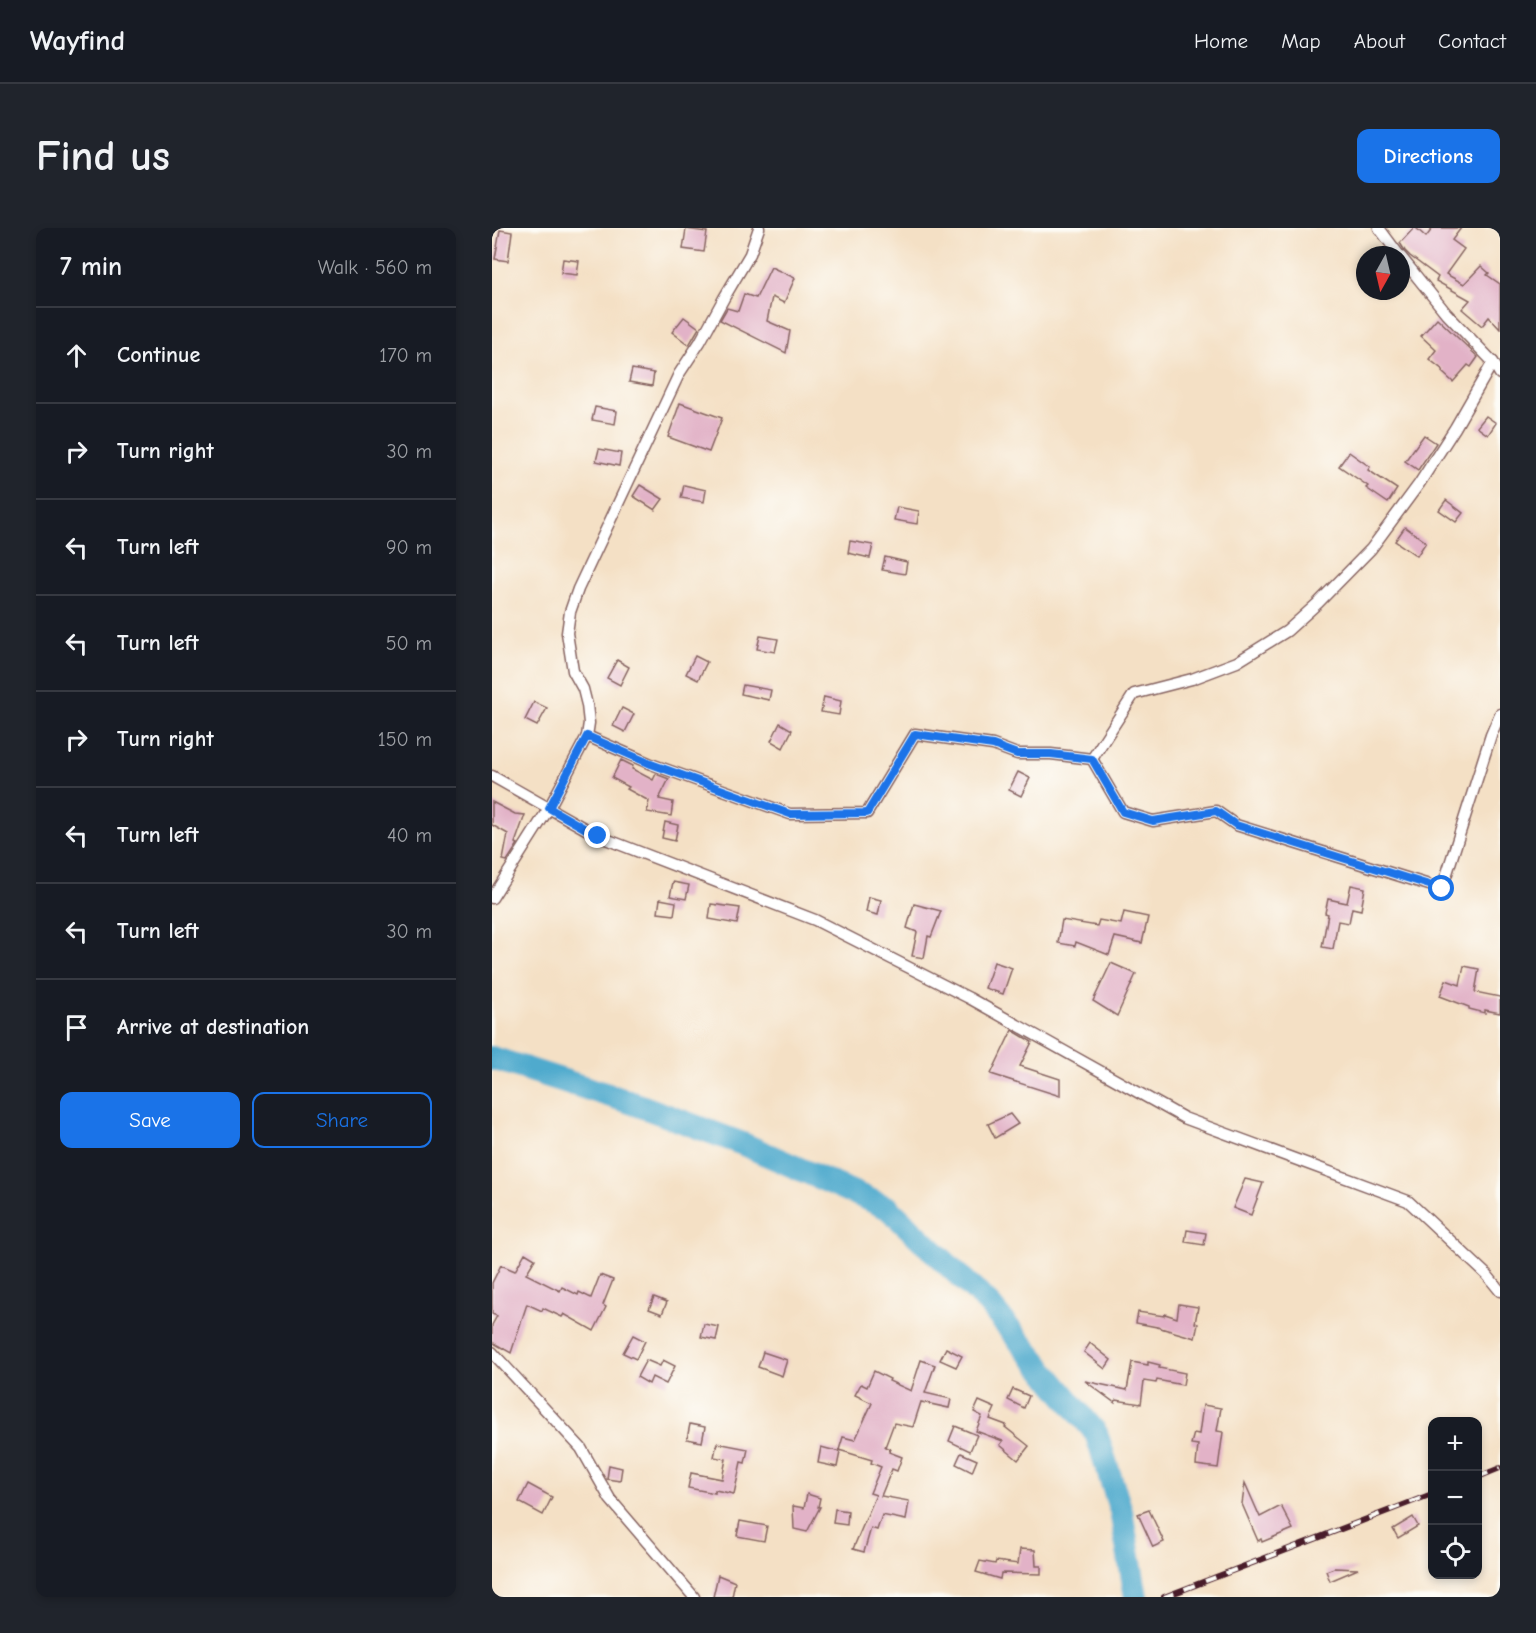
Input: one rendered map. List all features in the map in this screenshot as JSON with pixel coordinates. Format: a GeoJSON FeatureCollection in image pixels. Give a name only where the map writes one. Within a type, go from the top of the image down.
{"type":"FeatureCollection","features":[{"type":"Feature","properties":{"kind":"street"},"geometry":{"type":"LineString","coordinates":[[492,898],[549,808],[587,736],[589,723],[587,705],[583,689],[573,671],[567,633],[570,612],[578,589],[679,374],[750,254],[759,228]]}},
{"type":"Feature","properties":{"kind":"street"},"geometry":{"type":"LineString","coordinates":[[1379,228],[1392,246]]}},
{"type":"Feature","properties":{"kind":"street"},"geometry":{"type":"LineString","coordinates":[[1410,268],[1446,313],[1493,362],[1500,374]]}},
{"type":"Feature","properties":{"kind":"street"},"geometry":{"type":"LineString","coordinates":[[1092,759],[1134,694],[1192,679],[1237,662],[1287,631],[1318,603],[1371,549],[1419,484],[1493,362]]}},
{"type":"Feature","properties":{"kind":"street"},"geometry":{"type":"LineString","coordinates":[[1092,759],[1123,812],[1153,821],[1216,811],[1236,825],[1442,889],[1491,735],[1500,714]]}},
{"type":"Feature","properties":{"kind":"street"},"geometry":{"type":"LineString","coordinates":[[587,736],[651,764],[790,814],[867,813],[915,734],[993,745],[1017,754],[1051,754],[1092,759]]}},
{"type":"Feature","properties":{"kind":"street"},"geometry":{"type":"LineString","coordinates":[[492,776],[598,836],[815,920],[969,998],[1184,1118],[1408,1201],[1487,1275],[1500,1291]]}},
{"type":"Feature","properties":{"kind":"street"},"geometry":{"type":"LineString","coordinates":[[492,1352],[581,1448],[610,1498],[694,1597]]}},
{"type":"Feature","properties":{"kind":"building"},"geometry":{"type":"Polygon","coordinates":[[[1414,228],[1426,237],[1433,228],[1461,228],[1452,240],[1464,249],[1446,274],[1464,284],[1481,266],[1489,273],[1487,275],[1500,284],[1500,329],[1489,317],[1482,326],[1462,309],[1470,300],[1436,281],[1438,277],[1410,256],[1410,246],[1402,246],[1400,243],[1414,228]]]}},
{"type":"Feature","properties":{"kind":"building"},"geometry":{"type":"Polygon","coordinates":[[[686,229],[707,232],[704,252],[683,249],[686,229]]]}},
{"type":"Feature","properties":{"kind":"building"},"geometry":{"type":"Polygon","coordinates":[[[500,230],[512,232],[508,261],[495,259],[500,230]]]}},
{"type":"Feature","properties":{"kind":"building"},"geometry":{"type":"Polygon","coordinates":[[[563,259],[579,261],[577,275],[561,273],[563,259]]]}},
{"type":"Feature","properties":{"kind":"building"},"geometry":{"type":"Polygon","coordinates":[[[771,267],[795,278],[784,303],[772,297],[767,321],[790,331],[786,353],[720,320],[727,308],[738,311],[744,294],[756,298],[771,267]]]}},
{"type":"Feature","properties":{"kind":"building"},"geometry":{"type":"Polygon","coordinates":[[[684,317],[699,328],[689,345],[672,332],[684,317]]]}},
{"type":"Feature","properties":{"kind":"building"},"geometry":{"type":"Polygon","coordinates":[[[1437,318],[1478,357],[1471,367],[1468,365],[1453,382],[1429,359],[1436,350],[1421,336],[1437,318]]]}},
{"type":"Feature","properties":{"kind":"building"},"geometry":{"type":"Polygon","coordinates":[[[632,369],[654,373],[652,386],[629,382],[632,369]]]}},
{"type":"Feature","properties":{"kind":"building"},"geometry":{"type":"Polygon","coordinates":[[[680,403],[722,418],[709,452],[668,437],[680,403]]]}},
{"type":"Feature","properties":{"kind":"building"},"geometry":{"type":"Polygon","coordinates":[[[595,407],[617,411],[615,424],[592,420],[595,407]]]}},
{"type":"Feature","properties":{"kind":"building"},"geometry":{"type":"Polygon","coordinates":[[[1486,416],[1496,423],[1488,435],[1477,427],[1486,416]]]}},
{"type":"Feature","properties":{"kind":"building"},"geometry":{"type":"Polygon","coordinates":[[[1424,435],[1436,443],[1418,470],[1405,461],[1424,435]]]}},
{"type":"Feature","properties":{"kind":"building"},"geometry":{"type":"Polygon","coordinates":[[[599,449],[621,453],[619,466],[596,461],[599,449]]]}},
{"type":"Feature","properties":{"kind":"building"},"geometry":{"type":"Polygon","coordinates":[[[1349,452],[1370,467],[1368,470],[1397,489],[1388,503],[1339,466],[1349,452]]]}},
{"type":"Feature","properties":{"kind":"building"},"geometry":{"type":"Polygon","coordinates":[[[640,485],[663,499],[655,510],[633,496],[640,485]]]}},
{"type":"Feature","properties":{"kind":"building"},"geometry":{"type":"Polygon","coordinates":[[[684,485],[706,490],[704,502],[681,498],[684,485]]]}},
{"type":"Feature","properties":{"kind":"building"},"geometry":{"type":"Polygon","coordinates":[[[1446,500],[1463,513],[1456,522],[1439,510],[1446,500]]]}},
{"type":"Feature","properties":{"kind":"building"},"geometry":{"type":"Polygon","coordinates":[[[897,507],[919,511],[917,524],[894,520],[897,507]]]}},
{"type":"Feature","properties":{"kind":"building"},"geometry":{"type":"Polygon","coordinates":[[[1405,527],[1426,542],[1417,556],[1395,541],[1405,527]]]}},
{"type":"Feature","properties":{"kind":"building"},"geometry":{"type":"Polygon","coordinates":[[[850,541],[873,545],[870,558],[848,553],[850,541]]]}},
{"type":"Feature","properties":{"kind":"building"},"geometry":{"type":"Polygon","coordinates":[[[885,557],[907,562],[905,574],[882,570],[885,557]]]}},
{"type":"Feature","properties":{"kind":"building"},"geometry":{"type":"Polygon","coordinates":[[[760,636],[778,639],[775,652],[757,649],[760,636]]]}},
{"type":"Feature","properties":{"kind":"building"},"geometry":{"type":"Polygon","coordinates":[[[695,656],[707,662],[698,680],[686,674],[695,656]]]}},
{"type":"Feature","properties":{"kind":"building"},"geometry":{"type":"Polygon","coordinates":[[[617,660],[629,667],[620,685],[607,678],[617,660]]]}},
{"type":"Feature","properties":{"kind":"building"},"geometry":{"type":"Polygon","coordinates":[[[743,685],[771,690],[769,700],[741,694],[743,685]]]}},
{"type":"Feature","properties":{"kind":"building"},"geometry":{"type":"Polygon","coordinates":[[[824,697],[841,701],[839,715],[821,712],[824,697]]]}},
{"type":"Feature","properties":{"kind":"building"},"geometry":{"type":"Polygon","coordinates":[[[534,702],[547,708],[537,726],[525,720],[534,702]]]}},
{"type":"Feature","properties":{"kind":"building"},"geometry":{"type":"Polygon","coordinates":[[[622,708],[634,714],[625,732],[613,726],[622,708]]]}},
{"type":"Feature","properties":{"kind":"building"},"geometry":{"type":"Polygon","coordinates":[[[780,723],[792,730],[783,748],[771,741],[780,723]]]}},
{"type":"Feature","properties":{"kind":"building"},"geometry":{"type":"Polygon","coordinates":[[[621,760],[633,766],[632,769],[653,780],[656,774],[669,779],[659,799],[673,802],[671,816],[647,812],[649,801],[612,778],[621,760]]]}},
{"type":"Feature","properties":{"kind":"building"},"geometry":{"type":"Polygon","coordinates":[[[1018,772],[1030,778],[1021,796],[1009,790],[1018,772]]]}},
{"type":"Feature","properties":{"kind":"building"},"geometry":{"type":"Polygon","coordinates":[[[492,802],[515,814],[525,815],[515,843],[518,844],[507,861],[503,860],[508,834],[492,825],[492,802]]]}},
{"type":"Feature","properties":{"kind":"building"},"geometry":{"type":"Polygon","coordinates":[[[665,822],[678,825],[675,841],[662,838],[665,822]]]}},
{"type":"Feature","properties":{"kind":"building"},"geometry":{"type":"Polygon","coordinates":[[[673,882],[689,885],[686,899],[670,896],[673,882]]]}},
{"type":"Feature","properties":{"kind":"building"},"geometry":{"type":"Polygon","coordinates":[[[1351,885],[1365,888],[1361,910],[1352,908],[1349,923],[1338,921],[1333,949],[1322,947],[1328,914],[1325,913],[1328,899],[1347,903],[1351,885]]]}},
{"type":"Feature","properties":{"kind":"building"},"geometry":{"type":"Polygon","coordinates":[[[869,897],[881,900],[878,915],[866,912],[869,897]]]}},
{"type":"Feature","properties":{"kind":"building"},"geometry":{"type":"Polygon","coordinates":[[[660,899],[676,902],[674,915],[658,913],[660,899]]]}},
{"type":"Feature","properties":{"kind":"building"},"geometry":{"type":"Polygon","coordinates":[[[711,904],[740,908],[737,924],[709,919],[711,904]]]}},
{"type":"Feature","properties":{"kind":"building"},"geometry":{"type":"Polygon","coordinates":[[[914,904],[941,911],[931,937],[928,936],[924,958],[912,956],[917,932],[907,928],[914,904]]]}},
{"type":"Feature","properties":{"kind":"building"},"geometry":{"type":"Polygon","coordinates":[[[1124,912],[1148,917],[1142,943],[1115,937],[1109,955],[1076,942],[1075,946],[1058,943],[1062,920],[1097,926],[1099,920],[1121,924],[1124,912]]]}},
{"type":"Feature","properties":{"kind":"building"},"geometry":{"type":"Polygon","coordinates":[[[994,962],[1012,968],[1003,994],[985,988],[994,962]]]}},
{"type":"Feature","properties":{"kind":"building"},"geometry":{"type":"Polygon","coordinates":[[[1111,963],[1136,974],[1117,1016],[1093,1001],[1111,963]]]}},
{"type":"Feature","properties":{"kind":"building"},"geometry":{"type":"Polygon","coordinates":[[[1464,966],[1479,969],[1475,992],[1500,997],[1500,1013],[1485,1010],[1485,1013],[1469,1009],[1469,1007],[1440,996],[1446,980],[1460,985],[1464,966]]]}},
{"type":"Feature","properties":{"kind":"building"},"geometry":{"type":"Polygon","coordinates":[[[1012,1030],[1032,1042],[1020,1066],[1060,1079],[1060,1096],[991,1074],[1012,1030]]]}},
{"type":"Feature","properties":{"kind":"building"},"geometry":{"type":"Polygon","coordinates":[[[1010,1114],[1018,1124],[995,1138],[988,1124],[1010,1114]]]}},
{"type":"Feature","properties":{"kind":"building"},"geometry":{"type":"Polygon","coordinates":[[[1245,1179],[1263,1183],[1251,1215],[1233,1208],[1245,1179]]]}},
{"type":"Feature","properties":{"kind":"building"},"geometry":{"type":"Polygon","coordinates":[[[1187,1230],[1206,1233],[1204,1245],[1185,1242],[1187,1230]]]}},
{"type":"Feature","properties":{"kind":"building"},"geometry":{"type":"Polygon","coordinates":[[[525,1253],[535,1259],[526,1274],[560,1291],[562,1287],[578,1295],[579,1292],[591,1298],[600,1275],[613,1280],[603,1305],[606,1307],[594,1331],[564,1314],[562,1317],[543,1308],[542,1311],[527,1304],[511,1353],[492,1342],[492,1325],[497,1316],[492,1314],[492,1283],[501,1265],[515,1271],[525,1253]]]}},
{"type":"Feature","properties":{"kind":"building"},"geometry":{"type":"Polygon","coordinates":[[[654,1297],[667,1302],[662,1314],[649,1309],[654,1297]]]}},
{"type":"Feature","properties":{"kind":"building"},"geometry":{"type":"Polygon","coordinates":[[[1179,1304],[1198,1307],[1195,1338],[1136,1323],[1138,1312],[1164,1316],[1165,1314],[1177,1318],[1179,1304]]]}},
{"type":"Feature","properties":{"kind":"building"},"geometry":{"type":"Polygon","coordinates":[[[704,1324],[719,1327],[716,1340],[701,1337],[704,1324]]]}},
{"type":"Feature","properties":{"kind":"building"},"geometry":{"type":"Polygon","coordinates":[[[633,1335],[645,1341],[636,1359],[623,1353],[633,1335]]]}},
{"type":"Feature","properties":{"kind":"building"},"geometry":{"type":"Polygon","coordinates":[[[1090,1343],[1111,1360],[1105,1369],[1084,1352],[1090,1343]]]}},
{"type":"Feature","properties":{"kind":"building"},"geometry":{"type":"Polygon","coordinates":[[[946,1348],[962,1356],[956,1367],[940,1360],[946,1348]]]}},
{"type":"Feature","properties":{"kind":"building"},"geometry":{"type":"Polygon","coordinates":[[[763,1352],[787,1360],[782,1376],[758,1367],[763,1352]]]}},
{"type":"Feature","properties":{"kind":"building"},"geometry":{"type":"Polygon","coordinates":[[[646,1360],[660,1366],[663,1360],[675,1366],[666,1384],[652,1377],[649,1384],[637,1377],[646,1360]]]}},
{"type":"Feature","properties":{"kind":"building"},"geometry":{"type":"Polygon","coordinates":[[[921,1360],[935,1365],[925,1393],[951,1399],[949,1408],[921,1402],[913,1427],[894,1423],[885,1447],[890,1449],[889,1452],[902,1457],[897,1471],[892,1469],[881,1496],[909,1501],[906,1520],[882,1515],[877,1530],[871,1528],[864,1552],[853,1549],[876,1495],[870,1493],[881,1467],[871,1463],[872,1460],[839,1450],[843,1437],[855,1440],[872,1403],[855,1395],[861,1384],[867,1387],[874,1371],[911,1391],[921,1360]]]}},
{"type":"Feature","properties":{"kind":"building"},"geometry":{"type":"Polygon","coordinates":[[[1132,1362],[1148,1365],[1148,1362],[1160,1365],[1159,1368],[1185,1373],[1183,1385],[1157,1380],[1156,1383],[1144,1381],[1141,1404],[1116,1400],[1115,1403],[1085,1381],[1127,1390],[1132,1362]]]}},
{"type":"Feature","properties":{"kind":"building"},"geometry":{"type":"Polygon","coordinates":[[[1013,1389],[1029,1396],[1024,1408],[1008,1400],[1013,1389]]]}},
{"type":"Feature","properties":{"kind":"building"},"geometry":{"type":"Polygon","coordinates":[[[979,1401],[995,1408],[990,1419],[1006,1425],[1005,1427],[1029,1446],[1018,1460],[1000,1445],[1003,1441],[976,1431],[982,1416],[974,1412],[979,1401]]]}},
{"type":"Feature","properties":{"kind":"building"},"geometry":{"type":"Polygon","coordinates":[[[1203,1405],[1221,1408],[1217,1431],[1223,1432],[1218,1468],[1196,1465],[1198,1445],[1191,1444],[1194,1433],[1199,1434],[1203,1405]]]}},
{"type":"Feature","properties":{"kind":"building"},"geometry":{"type":"Polygon","coordinates":[[[690,1424],[705,1427],[702,1442],[687,1439],[690,1424]]]}},
{"type":"Feature","properties":{"kind":"building"},"geometry":{"type":"Polygon","coordinates":[[[955,1426],[977,1435],[970,1451],[949,1441],[955,1426]]]}},
{"type":"Feature","properties":{"kind":"building"},"geometry":{"type":"Polygon","coordinates":[[[717,1443],[748,1449],[745,1463],[741,1462],[734,1494],[688,1488],[691,1473],[722,1479],[726,1459],[714,1457],[717,1443]]]}},
{"type":"Feature","properties":{"kind":"building"},"geometry":{"type":"Polygon","coordinates":[[[821,1447],[840,1452],[837,1467],[818,1463],[821,1447]]]}},
{"type":"Feature","properties":{"kind":"building"},"geometry":{"type":"Polygon","coordinates":[[[961,1453],[977,1460],[972,1472],[956,1464],[961,1453]]]}},
{"type":"Feature","properties":{"kind":"building"},"geometry":{"type":"Polygon","coordinates":[[[609,1465],[622,1468],[620,1481],[607,1479],[609,1465]]]}},
{"type":"Feature","properties":{"kind":"building"},"geometry":{"type":"Polygon","coordinates":[[[1245,1483],[1260,1517],[1281,1506],[1293,1529],[1262,1542],[1261,1539],[1258,1541],[1242,1504],[1245,1483]]]}},
{"type":"Feature","properties":{"kind":"building"},"geometry":{"type":"Polygon","coordinates":[[[528,1484],[552,1497],[543,1515],[519,1502],[528,1484]]]}},
{"type":"Feature","properties":{"kind":"building"},"geometry":{"type":"Polygon","coordinates":[[[807,1494],[820,1498],[818,1507],[820,1507],[807,1532],[794,1529],[793,1506],[804,1508],[807,1494]]]}},
{"type":"Feature","properties":{"kind":"building"},"geometry":{"type":"Polygon","coordinates":[[[835,1509],[848,1511],[847,1525],[833,1523],[835,1509]]]}},
{"type":"Feature","properties":{"kind":"building"},"geometry":{"type":"Polygon","coordinates":[[[1149,1510],[1164,1542],[1153,1547],[1138,1514],[1149,1510]]]}},
{"type":"Feature","properties":{"kind":"building"},"geometry":{"type":"Polygon","coordinates":[[[1413,1517],[1418,1526],[1398,1538],[1393,1529],[1413,1517]]]}},
{"type":"Feature","properties":{"kind":"building"},"geometry":{"type":"Polygon","coordinates":[[[740,1521],[767,1526],[764,1541],[737,1536],[740,1521]]]}},
{"type":"Feature","properties":{"kind":"building"},"geometry":{"type":"Polygon","coordinates":[[[1020,1549],[1035,1550],[1036,1566],[1041,1566],[1041,1574],[1001,1573],[1000,1579],[976,1572],[980,1561],[995,1564],[996,1561],[1018,1564],[1020,1549]]]}},
{"type":"Feature","properties":{"kind":"building"},"geometry":{"type":"Polygon","coordinates":[[[1334,1568],[1358,1569],[1330,1581],[1326,1571],[1334,1568]]]}},
{"type":"Feature","properties":{"kind":"building"},"geometry":{"type":"Polygon","coordinates":[[[718,1575],[735,1582],[732,1597],[713,1597],[718,1575]]]}},
{"type":"Feature","properties":{"kind":"waterway"},"geometry":{"type":"LineString","coordinates":[[492,1058],[630,1102],[743,1144],[888,1208],[987,1302],[1096,1433],[1121,1511],[1136,1597]]}},
{"type":"Feature","properties":{"kind":"railway"},"geometry":{"type":"LineString","coordinates":[[1482,1475],[1500,1468]]}},
{"type":"Feature","properties":{"kind":"railway"},"geometry":{"type":"LineString","coordinates":[[1164,1597],[1428,1496]]}},
{"type":"Feature","properties":{"kind":"route"},"geometry":{"type":"LineString","coordinates":[[598,836],[549,808],[587,736],[651,764],[790,814],[867,813],[915,734],[993,745],[1017,754],[1051,754],[1092,759],[1123,812],[1153,821],[1216,811],[1236,825],[1442,889]]}}]}
